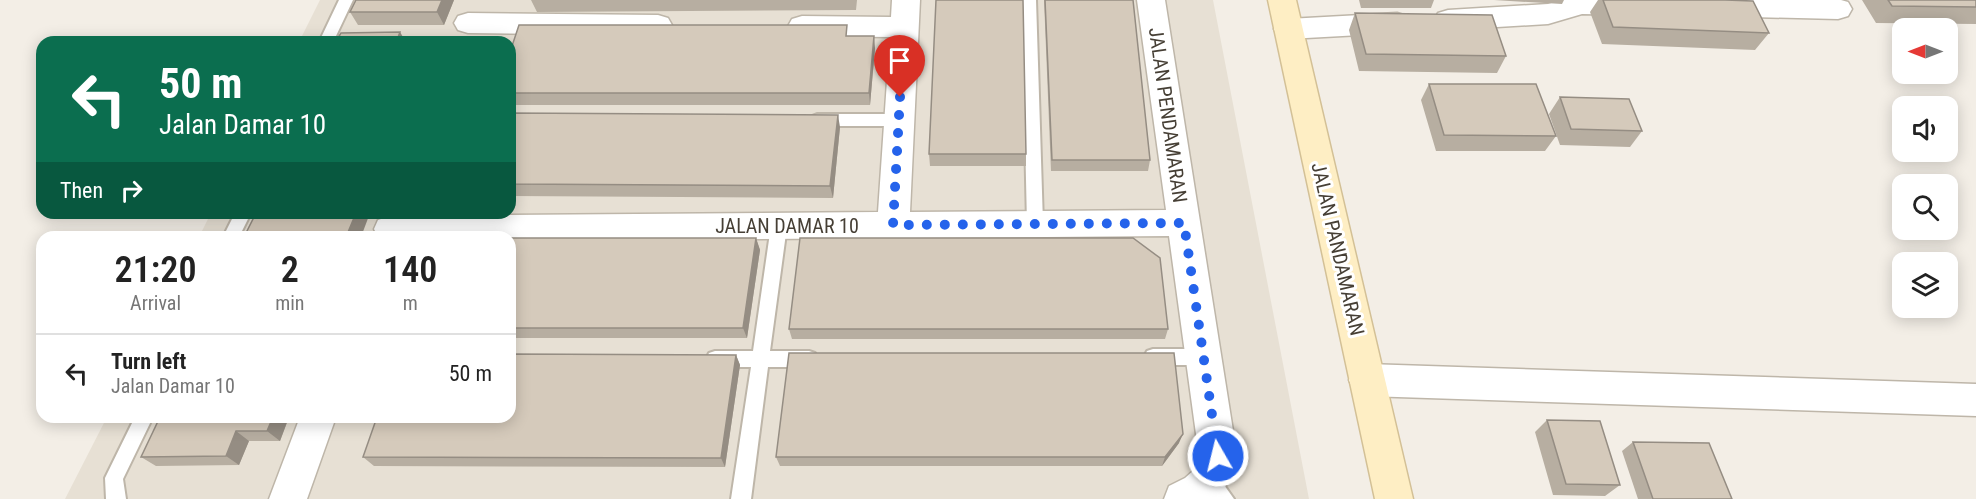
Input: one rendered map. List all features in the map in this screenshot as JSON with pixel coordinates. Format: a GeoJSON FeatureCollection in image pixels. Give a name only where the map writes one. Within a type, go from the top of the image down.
{"type":"FeatureCollection","features":[{"type":"Feature","properties":{"kind":"main road","name":"JALAN PANDAMARAN"},"geometry":{"type":"LineString","coordinates":[[1285,14],[1394,499]]}},
{"type":"Feature","properties":{"kind":"street","name":"JALAN PENDAMARAN"},"geometry":{"type":"LineString","coordinates":[[1151,0],[1218,456],[1217,490],[1201,490],[1183,499]]}},
{"type":"Feature","properties":{"kind":"street"},"geometry":{"type":"LineString","coordinates":[[1285,14],[1525,16],[1548,14],[1582,4],[1839,9]]}},
{"type":"Feature","properties":{"kind":"street"},"geometry":{"type":"LineString","coordinates":[[776,26],[905,13],[893,225]]}},
{"type":"Feature","properties":{"kind":"street"},"geometry":{"type":"LineString","coordinates":[[468,22],[683,25]]}},
{"type":"Feature","properties":{"kind":"street","name":"JALAN DAMAR 10"},"geometry":{"type":"LineString","coordinates":[[391,226],[1184,223]]}},
{"type":"Feature","properties":{"kind":"street"},"geometry":{"type":"LineString","coordinates":[[1367,380],[1976,400]]}},
{"type":"Feature","properties":{"kind":"street"},"geometry":{"type":"LineString","coordinates":[[288,499],[316,423]]}},
{"type":"Feature","properties":{"kind":"lane"},"geometry":{"type":"LineString","coordinates":[[329,36],[346,0]]}},
{"type":"Feature","properties":{"kind":"lane"},"geometry":{"type":"LineString","coordinates":[[1029,0],[1035,224]]}},
{"type":"Feature","properties":{"kind":"lane"},"geometry":{"type":"LineString","coordinates":[[805,120],[899,120]]}},
{"type":"Feature","properties":{"kind":"lane"},"geometry":{"type":"LineString","coordinates":[[741,499],[779,226]]}},
{"type":"Feature","properties":{"kind":"lane"},"geometry":{"type":"LineString","coordinates":[[1135,357],[1205,357]]}},
{"type":"Feature","properties":{"kind":"lane"},"geometry":{"type":"LineString","coordinates":[[701,359],[831,359]]}},
{"type":"Feature","properties":{"kind":"lane"},"geometry":{"type":"LineString","coordinates":[[116,499],[114,478],[141,423]]}},
{"type":"Feature","properties":{"kind":"shaded area"},"geometry":{"type":"Polygon","coordinates":[[[320,0],[1213,0],[1309,499],[65,499],[104,423],[516,423],[516,231],[202,231],[208,219],[516,219],[516,36],[302,36],[320,0]]]}},
{"type":"Feature","properties":{"kind":"building"},"geometry":{"type":"Polygon","coordinates":[[[356,0],[442,0],[437,12],[350,12],[356,0]]]}},
{"type":"Feature","properties":{"kind":"building"},"geometry":{"type":"Polygon","coordinates":[[[936,0],[1023,0],[1026,154],[929,154],[936,0]]]}},
{"type":"Feature","properties":{"kind":"building"},"geometry":{"type":"Polygon","coordinates":[[[1045,0],[1133,0],[1150,160],[1052,160],[1045,0]]]}},
{"type":"Feature","properties":{"kind":"building"},"geometry":{"type":"Polygon","coordinates":[[[1603,0],[1753,1],[1769,33],[1613,27],[1603,0]]]}},
{"type":"Feature","properties":{"kind":"building"},"geometry":{"type":"Polygon","coordinates":[[[1888,0],[1976,0],[1976,7],[1892,6],[1888,0]]]}},
{"type":"Feature","properties":{"kind":"building"},"geometry":{"type":"Polygon","coordinates":[[[1355,13],[1492,15],[1506,56],[1366,54],[1355,13]]]}},
{"type":"Feature","properties":{"kind":"building"},"geometry":{"type":"Polygon","coordinates":[[[519,25],[847,25],[846,36],[874,36],[869,93],[516,93],[515,36],[519,25]]]}},
{"type":"Feature","properties":{"kind":"building"},"geometry":{"type":"Polygon","coordinates":[[[400,32],[398,36],[339,36],[341,33],[400,32]]]}},
{"type":"Feature","properties":{"kind":"building"},"geometry":{"type":"Polygon","coordinates":[[[1429,84],[1536,84],[1556,136],[1444,135],[1429,84]]]}},
{"type":"Feature","properties":{"kind":"building"},"geometry":{"type":"Polygon","coordinates":[[[1560,97],[1629,99],[1642,131],[1571,129],[1560,97]]]}},
{"type":"Feature","properties":{"kind":"building"},"geometry":{"type":"Polygon","coordinates":[[[516,113],[838,115],[830,186],[516,184],[516,113]]]}},
{"type":"Feature","properties":{"kind":"building"},"geometry":{"type":"Polygon","coordinates":[[[253,219],[354,219],[348,231],[247,231],[253,219]]]}},
{"type":"Feature","properties":{"kind":"building"},"geometry":{"type":"Polygon","coordinates":[[[516,238],[756,238],[743,328],[516,328],[516,238]]]}},
{"type":"Feature","properties":{"kind":"building"},"geometry":{"type":"Polygon","coordinates":[[[800,238],[1133,238],[1160,258],[1168,329],[789,329],[800,238]]]}},
{"type":"Feature","properties":{"kind":"building"},"geometry":{"type":"Polygon","coordinates":[[[789,353],[1174,353],[1183,434],[1165,457],[776,457],[789,353]]]}},
{"type":"Feature","properties":{"kind":"building"},"geometry":{"type":"Polygon","coordinates":[[[516,354],[736,355],[721,458],[363,457],[375,423],[516,423],[516,354]]]}},
{"type":"Feature","properties":{"kind":"building"},"geometry":{"type":"Polygon","coordinates":[[[1547,420],[1600,421],[1620,485],[1566,484],[1547,420]]]}},
{"type":"Feature","properties":{"kind":"building"},"geometry":{"type":"Polygon","coordinates":[[[157,423],[270,423],[267,431],[236,431],[226,456],[141,457],[157,423]]]}},
{"type":"Feature","properties":{"kind":"building"},"geometry":{"type":"Polygon","coordinates":[[[1633,442],[1709,443],[1732,499],[1653,499],[1633,442]]]}},
{"type":"Feature","properties":{"kind":"route"},"geometry":{"type":"LineString","coordinates":[[900,97],[893,225],[1184,223],[1218,456]]}}]}
